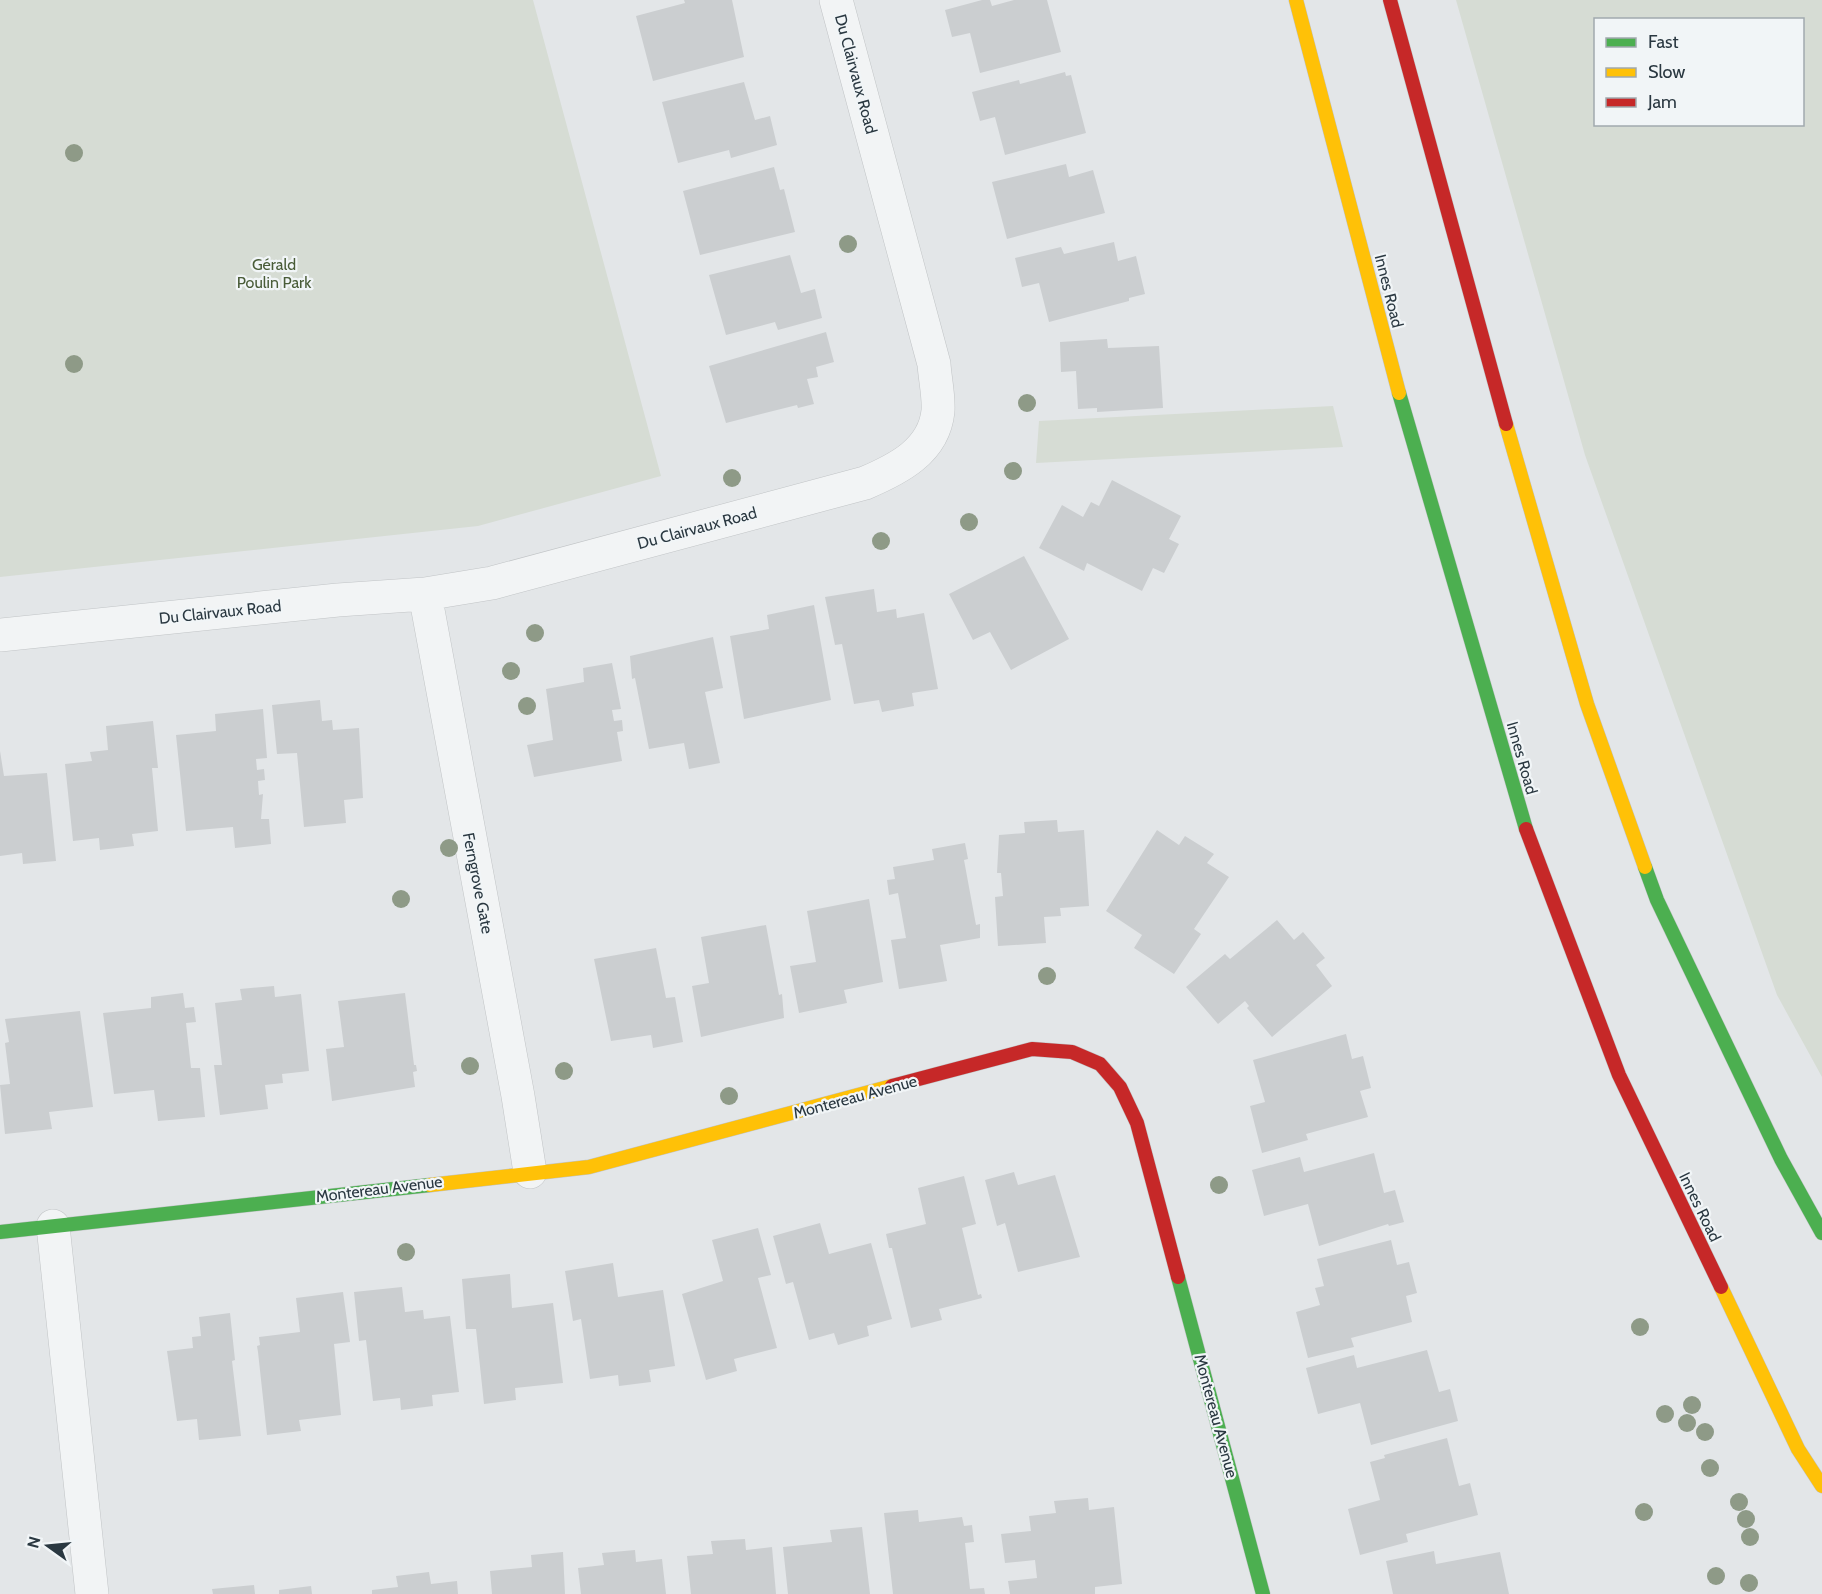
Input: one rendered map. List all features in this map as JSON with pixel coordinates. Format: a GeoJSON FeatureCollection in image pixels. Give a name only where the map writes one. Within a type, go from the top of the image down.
{"type":"FeatureCollection","features":[{"type":"Feature","properties":{"kind":"main road","name":"Innes Road"},"geometry":{"type":"LineString","coordinates":[[1296,0],[1384,340],[1526,830],[1618,1075],[1798,1449],[1822,1486]]}},
{"type":"Feature","properties":{"kind":"main road"},"geometry":{"type":"LineString","coordinates":[[1390,0],[1509,435],[1587,704],[1657,900],[1781,1160],[1822,1233]]}},
{"type":"Feature","properties":{"kind":"main road","name":"Montereau Avenue"},"geometry":{"type":"LineString","coordinates":[[0,1232],[589,1167],[1032,1049],[1066,1049],[1100,1062],[1124,1090],[1137,1123],[1263,1594]]}},
{"type":"Feature","properties":{"kind":"street","name":"Du Clairvaux Road"},"geometry":{"type":"LineString","coordinates":[[0,635],[326,601],[425,594],[492,583],[865,483],[899,469],[926,444],[938,411],[934,364],[836,0]]}},
{"type":"Feature","properties":{"kind":"street","name":"Ferngrove Gate"},"geometry":{"type":"LineString","coordinates":[[425,594],[519,1096],[530,1172]]}},
{"type":"Feature","properties":{"kind":"street"},"geometry":{"type":"LineString","coordinates":[[53,1227],[92,1594]]}},
{"type":"Feature","properties":{"kind":"green space","name":"Gérald Poulin Park"},"geometry":{"type":"Polygon","coordinates":[[[0,0],[533,0],[661,476],[478,526],[0,577],[0,0]]]}},
{"type":"Feature","properties":{"kind":"green space"},"geometry":{"type":"Polygon","coordinates":[[[1456,0],[1822,0],[1822,1077],[1777,995],[1585,455],[1456,0]]]}},
{"type":"Feature","properties":{"kind":"green space"},"geometry":{"type":"Polygon","coordinates":[[[1333,406],[1343,447],[1036,463],[1039,421],[1333,406]]]}},
{"type":"Feature","properties":{"kind":"building"},"geometry":{"type":"Polygon","coordinates":[[[684,0],[732,0],[744,57],[653,81],[636,16],[685,3],[684,0]]]}},
{"type":"Feature","properties":{"kind":"building"},"geometry":{"type":"Polygon","coordinates":[[[990,0],[992,6],[1014,0],[1047,0],[1061,52],[980,73],[970,33],[952,37],[945,10],[990,0]]]}},
{"type":"Feature","properties":{"kind":"building"},"geometry":{"type":"Polygon","coordinates":[[[1065,72],[1066,76],[1071,75],[1086,133],[1005,155],[995,117],[980,121],[972,92],[1019,80],[1020,84],[1065,72]]]}},
{"type":"Feature","properties":{"kind":"building"},"geometry":{"type":"Polygon","coordinates":[[[744,82],[755,120],[770,116],[777,145],[731,158],[729,150],[678,163],[662,102],[744,82]]]}},
{"type":"Feature","properties":{"kind":"building"},"geometry":{"type":"Polygon","coordinates":[[[1066,164],[1069,177],[1093,170],[1105,213],[1007,239],[992,182],[1066,164]]]}},
{"type":"Feature","properties":{"kind":"building"},"geometry":{"type":"Polygon","coordinates":[[[774,167],[780,190],[784,189],[795,232],[700,255],[683,191],[774,167]]]}},
{"type":"Feature","properties":{"kind":"building"},"geometry":{"type":"Polygon","coordinates":[[[1114,242],[1118,261],[1136,256],[1145,294],[1129,298],[1129,301],[1049,322],[1039,283],[1022,287],[1015,258],[1061,247],[1064,254],[1114,242]]]}},
{"type":"Feature","properties":{"kind":"building"},"geometry":{"type":"Polygon","coordinates":[[[790,255],[801,293],[815,289],[822,318],[778,330],[775,322],[726,335],[709,275],[790,255]]]}},
{"type":"Feature","properties":{"kind":"building"},"geometry":{"type":"Polygon","coordinates":[[[826,332],[834,362],[816,367],[818,377],[807,379],[814,404],[798,408],[797,405],[726,423],[709,366],[826,332]]]}},
{"type":"Feature","properties":{"kind":"building"},"geometry":{"type":"Polygon","coordinates":[[[1107,339],[1108,348],[1159,346],[1163,408],[1097,412],[1097,408],[1078,409],[1076,371],[1061,372],[1060,342],[1107,339]]]}},
{"type":"Feature","properties":{"kind":"building"},"geometry":{"type":"Polygon","coordinates":[[[1112,480],[1181,516],[1169,539],[1179,544],[1164,573],[1153,568],[1142,591],[1087,563],[1084,571],[1039,548],[1062,505],[1083,517],[1091,502],[1099,506],[1112,480]]]}},
{"type":"Feature","properties":{"kind":"building"},"geometry":{"type":"Polygon","coordinates":[[[1024,556],[1069,639],[1011,670],[990,632],[973,640],[949,594],[1024,556]]]}},
{"type":"Feature","properties":{"kind":"building"},"geometry":{"type":"Polygon","coordinates":[[[874,589],[877,612],[896,609],[897,618],[924,613],[938,689],[912,693],[914,706],[882,712],[879,700],[854,704],[842,644],[835,645],[825,597],[874,589]]]}},
{"type":"Feature","properties":{"kind":"building"},"geometry":{"type":"Polygon","coordinates":[[[814,605],[831,700],[744,719],[730,636],[769,629],[767,615],[814,605]]]}},
{"type":"Feature","properties":{"kind":"building"},"geometry":{"type":"Polygon","coordinates":[[[713,637],[723,688],[705,692],[720,763],[689,769],[684,743],[649,749],[635,678],[632,679],[630,656],[713,637]]]}},
{"type":"Feature","properties":{"kind":"building"},"geometry":{"type":"Polygon","coordinates":[[[612,663],[621,709],[612,710],[614,721],[622,720],[623,731],[617,732],[622,761],[534,777],[527,745],[553,740],[546,689],[584,682],[583,668],[612,663]]]}},
{"type":"Feature","properties":{"kind":"building"},"geometry":{"type":"Polygon","coordinates":[[[320,700],[322,721],[332,720],[333,730],[359,728],[363,798],[344,800],[346,823],[304,827],[297,753],[277,754],[272,705],[320,700]]]}},
{"type":"Feature","properties":{"kind":"building"},"geometry":{"type":"Polygon","coordinates":[[[263,709],[267,758],[256,759],[257,770],[264,769],[265,780],[258,781],[259,795],[263,794],[261,819],[269,819],[271,844],[235,848],[233,827],[186,831],[176,735],[216,731],[215,714],[263,709]]]}},
{"type":"Feature","properties":{"kind":"building"},"geometry":{"type":"Polygon","coordinates":[[[153,721],[158,768],[152,768],[158,831],[132,834],[134,846],[100,850],[99,838],[73,841],[65,764],[92,761],[90,752],[108,750],[106,726],[153,721]]]}},
{"type":"Feature","properties":{"kind":"building"},"geometry":{"type":"Polygon","coordinates":[[[0,751],[4,776],[47,773],[56,861],[23,864],[22,853],[0,856],[0,751]]]}},
{"type":"Feature","properties":{"kind":"building"},"geometry":{"type":"Polygon","coordinates":[[[1057,820],[1058,832],[1084,830],[1089,906],[1060,908],[1061,916],[1044,917],[1046,943],[998,946],[995,897],[1003,896],[1001,873],[997,873],[999,835],[1025,833],[1024,822],[1057,820]]]}},
{"type":"Feature","properties":{"kind":"building"},"geometry":{"type":"Polygon","coordinates":[[[1157,830],[1179,845],[1185,836],[1214,854],[1207,863],[1229,877],[1194,929],[1201,934],[1174,974],[1134,948],[1142,935],[1106,911],[1157,830]]]}},
{"type":"Feature","properties":{"kind":"building"},"geometry":{"type":"Polygon","coordinates":[[[965,843],[968,859],[964,860],[976,925],[980,924],[980,938],[940,945],[947,981],[899,989],[891,940],[906,938],[898,893],[889,895],[887,880],[895,879],[893,867],[934,860],[932,849],[965,843]]]}},
{"type":"Feature","properties":{"kind":"building"},"geometry":{"type":"Polygon","coordinates":[[[869,899],[883,982],[844,990],[847,1003],[799,1013],[790,966],[816,962],[807,911],[869,899]]]}},
{"type":"Feature","properties":{"kind":"building"},"geometry":{"type":"Polygon","coordinates":[[[1277,920],[1294,940],[1303,932],[1325,958],[1316,965],[1332,986],[1272,1037],[1247,1008],[1249,1006],[1245,1001],[1218,1024],[1186,987],[1225,954],[1230,959],[1277,920]]]}},
{"type":"Feature","properties":{"kind":"building"},"geometry":{"type":"Polygon","coordinates":[[[766,925],[779,995],[782,994],[784,1018],[701,1037],[692,986],[709,983],[701,937],[766,925]]]}},
{"type":"Feature","properties":{"kind":"building"},"geometry":{"type":"Polygon","coordinates":[[[656,948],[666,998],[675,997],[683,1042],[653,1048],[651,1035],[611,1041],[594,959],[656,948]]]}},
{"type":"Feature","properties":{"kind":"building"},"geometry":{"type":"Polygon","coordinates":[[[274,986],[275,997],[301,994],[309,1071],[282,1074],[283,1083],[265,1085],[268,1109],[220,1115],[214,1065],[222,1065],[215,1003],[242,1000],[240,989],[274,986]]]}},
{"type":"Feature","properties":{"kind":"building"},"geometry":{"type":"Polygon","coordinates":[[[183,993],[185,1008],[194,1007],[196,1022],[186,1023],[191,1068],[200,1068],[205,1117],[158,1121],[154,1090],[114,1094],[103,1013],[151,1008],[151,997],[183,993]]]}},
{"type":"Feature","properties":{"kind":"building"},"geometry":{"type":"Polygon","coordinates":[[[405,993],[414,1065],[417,1071],[413,1072],[415,1087],[332,1101],[326,1049],[344,1047],[338,1001],[405,993]]]}},
{"type":"Feature","properties":{"kind":"building"},"geometry":{"type":"Polygon","coordinates":[[[80,1011],[93,1107],[49,1112],[52,1129],[5,1134],[0,1085],[10,1084],[5,1043],[9,1042],[5,1019],[80,1011]]]}},
{"type":"Feature","properties":{"kind":"building"},"geometry":{"type":"Polygon","coordinates":[[[1346,1034],[1352,1059],[1363,1056],[1371,1088],[1360,1091],[1368,1117],[1306,1134],[1308,1140],[1262,1153],[1250,1106],[1265,1102],[1253,1060],[1346,1034]]]}},
{"type":"Feature","properties":{"kind":"building"},"geometry":{"type":"Polygon","coordinates":[[[1374,1153],[1384,1193],[1395,1190],[1404,1222],[1389,1226],[1388,1224],[1319,1246],[1308,1204],[1264,1216],[1252,1170],[1300,1157],[1304,1172],[1374,1153]]]}},
{"type":"Feature","properties":{"kind":"building"},"geometry":{"type":"Polygon","coordinates":[[[1014,1172],[1018,1185],[1055,1175],[1080,1257],[1018,1272],[1005,1223],[997,1226],[985,1180],[1014,1172]]]}},
{"type":"Feature","properties":{"kind":"building"},"geometry":{"type":"Polygon","coordinates":[[[964,1176],[976,1224],[962,1228],[978,1295],[981,1294],[982,1298],[939,1309],[942,1320],[911,1328],[892,1248],[889,1248],[886,1234],[926,1224],[918,1188],[964,1176]]]}},
{"type":"Feature","properties":{"kind":"building"},"geometry":{"type":"Polygon","coordinates":[[[820,1223],[829,1254],[871,1243],[892,1319],[867,1326],[869,1336],[838,1345],[834,1333],[809,1340],[793,1282],[786,1284],[773,1236],[820,1223]]]}},
{"type":"Feature","properties":{"kind":"building"},"geometry":{"type":"Polygon","coordinates":[[[758,1228],[771,1275],[758,1278],[777,1348],[734,1359],[737,1371],[706,1380],[682,1294],[723,1281],[712,1240],[758,1228]]]}},
{"type":"Feature","properties":{"kind":"building"},"geometry":{"type":"Polygon","coordinates":[[[1391,1240],[1397,1265],[1409,1262],[1417,1293],[1406,1296],[1412,1322],[1351,1338],[1354,1347],[1308,1358],[1296,1312],[1320,1305],[1315,1288],[1324,1286],[1317,1259],[1391,1240]]]}},
{"type":"Feature","properties":{"kind":"building"},"geometry":{"type":"Polygon","coordinates":[[[613,1263],[618,1297],[663,1290],[675,1366],[649,1370],[651,1382],[619,1386],[618,1375],[590,1379],[581,1319],[573,1321],[565,1271],[613,1263]]]}},
{"type":"Feature","properties":{"kind":"building"},"geometry":{"type":"Polygon","coordinates":[[[510,1274],[512,1308],[553,1303],[563,1383],[515,1388],[516,1400],[484,1404],[476,1329],[466,1329],[462,1279],[510,1274]]]}},
{"type":"Feature","properties":{"kind":"building"},"geometry":{"type":"Polygon","coordinates":[[[402,1287],[405,1312],[423,1310],[424,1319],[450,1316],[459,1392],[432,1395],[433,1406],[401,1410],[400,1398],[373,1401],[366,1340],[359,1341],[354,1292],[402,1287]]]}},
{"type":"Feature","properties":{"kind":"building"},"geometry":{"type":"Polygon","coordinates":[[[343,1292],[350,1342],[334,1344],[341,1415],[299,1420],[301,1431],[267,1435],[257,1346],[260,1345],[259,1337],[300,1332],[296,1298],[343,1292]]]}},
{"type":"Feature","properties":{"kind":"building"},"geometry":{"type":"Polygon","coordinates":[[[230,1313],[235,1360],[232,1361],[241,1436],[199,1440],[197,1419],[177,1421],[167,1351],[193,1348],[192,1337],[201,1336],[199,1317],[230,1313]]]}},
{"type":"Feature","properties":{"kind":"building"},"geometry":{"type":"Polygon","coordinates":[[[1427,1350],[1439,1392],[1450,1389],[1458,1421],[1371,1445],[1360,1403],[1318,1414],[1306,1368],[1354,1355],[1357,1368],[1427,1350]]]}},
{"type":"Feature","properties":{"kind":"building"},"geometry":{"type":"Polygon","coordinates":[[[1447,1438],[1459,1486],[1470,1483],[1478,1515],[1406,1534],[1408,1542],[1360,1555],[1348,1509],[1380,1500],[1370,1462],[1385,1458],[1384,1455],[1447,1438]]]}},
{"type":"Feature","properties":{"kind":"building"},"geometry":{"type":"Polygon","coordinates":[[[1088,1498],[1089,1510],[1114,1507],[1122,1584],[1095,1587],[1095,1594],[1010,1594],[1008,1581],[1037,1578],[1035,1560],[1005,1563],[1001,1534],[1031,1531],[1029,1516],[1056,1513],[1054,1501],[1088,1498]]]}},
{"type":"Feature","properties":{"kind":"building"},"geometry":{"type":"Polygon","coordinates":[[[918,1510],[919,1522],[962,1517],[964,1526],[972,1525],[974,1542],[965,1543],[970,1589],[984,1588],[985,1594],[893,1594],[884,1513],[918,1510]]]}},
{"type":"Feature","properties":{"kind":"building"},"geometry":{"type":"Polygon","coordinates":[[[862,1527],[870,1594],[788,1594],[783,1547],[832,1542],[830,1530],[862,1527]]]}},
{"type":"Feature","properties":{"kind":"building"},"geometry":{"type":"Polygon","coordinates":[[[745,1539],[746,1550],[772,1547],[776,1594],[691,1594],[687,1556],[713,1554],[711,1541],[745,1539]]]}},
{"type":"Feature","properties":{"kind":"building"},"geometry":{"type":"Polygon","coordinates":[[[635,1550],[636,1562],[662,1559],[666,1594],[581,1594],[578,1568],[604,1565],[602,1553],[635,1550]]]}},
{"type":"Feature","properties":{"kind":"building"},"geometry":{"type":"Polygon","coordinates":[[[1434,1551],[1436,1564],[1500,1552],[1509,1594],[1393,1594],[1386,1561],[1434,1551]]]}},
{"type":"Feature","properties":{"kind":"building"},"geometry":{"type":"Polygon","coordinates":[[[563,1552],[565,1594],[492,1594],[490,1571],[532,1567],[531,1555],[563,1552]]]}},
{"type":"Feature","properties":{"kind":"building"},"geometry":{"type":"Polygon","coordinates":[[[429,1572],[431,1584],[457,1581],[458,1594],[372,1594],[372,1590],[398,1587],[396,1576],[429,1572]]]}},
{"type":"Feature","properties":{"kind":"building"},"geometry":{"type":"Polygon","coordinates":[[[254,1585],[255,1594],[213,1594],[212,1589],[254,1585]]]}},
{"type":"Feature","properties":{"kind":"building"},"geometry":{"type":"Polygon","coordinates":[[[311,1586],[312,1594],[279,1594],[279,1590],[311,1586]]]}},
{"type":"Feature","properties":{"kind":"traffic: fast"},"geometry":{"type":"LineString","coordinates":[[1399,393],[1526,829]]}},
{"type":"Feature","properties":{"kind":"traffic: fast"},"geometry":{"type":"LineString","coordinates":[[1645,867],[1657,900],[1781,1159],[1822,1233]]}},
{"type":"Feature","properties":{"kind":"traffic: fast"},"geometry":{"type":"LineString","coordinates":[[0,1232],[430,1185]]}},
{"type":"Feature","properties":{"kind":"traffic: fast"},"geometry":{"type":"LineString","coordinates":[[1178,1277],[1263,1594]]}},
{"type":"Feature","properties":{"kind":"traffic: slow"},"geometry":{"type":"LineString","coordinates":[[1296,0],[1399,393]]}},
{"type":"Feature","properties":{"kind":"traffic: slow"},"geometry":{"type":"LineString","coordinates":[[1506,424],[1587,704],[1645,867]]}},
{"type":"Feature","properties":{"kind":"traffic: slow"},"geometry":{"type":"LineString","coordinates":[[430,1185],[589,1167],[892,1086]]}},
{"type":"Feature","properties":{"kind":"traffic: slow"},"geometry":{"type":"LineString","coordinates":[[1721,1287],[1798,1449],[1822,1486]]}},
{"type":"Feature","properties":{"kind":"traffic: jam"},"geometry":{"type":"LineString","coordinates":[[1390,0],[1506,424]]}},
{"type":"Feature","properties":{"kind":"traffic: jam"},"geometry":{"type":"LineString","coordinates":[[1526,829],[1619,1075],[1721,1287]]}},
{"type":"Feature","properties":{"kind":"traffic: jam"},"geometry":{"type":"LineString","coordinates":[[892,1086],[1032,1049],[1072,1052],[1100,1064],[1120,1087],[1137,1123],[1178,1277]]}}]}
